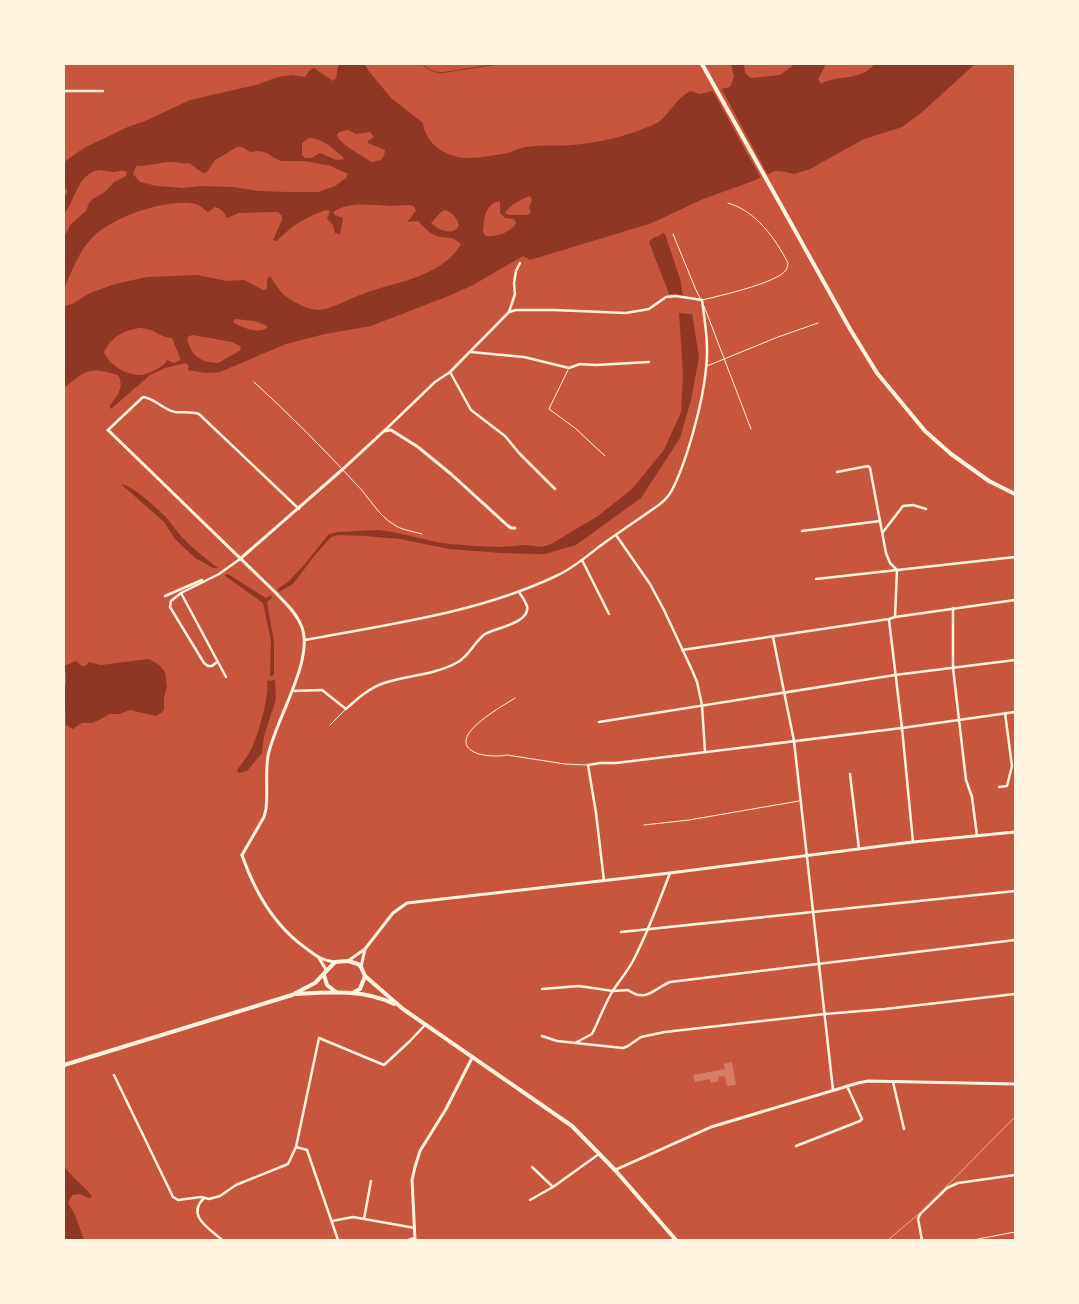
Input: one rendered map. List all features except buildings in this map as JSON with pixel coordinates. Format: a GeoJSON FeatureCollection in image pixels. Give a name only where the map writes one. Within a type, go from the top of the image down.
{"type":"FeatureCollection","features":[{"type":"Feature","properties":{"kind":"main road"},"geometry":{"type":"LineString","coordinates":[[702,64],[877,373],[925,431],[950,454],[989,481],[1015,494]]}},
{"type":"Feature","properties":{"kind":"main road"},"geometry":{"type":"LineString","coordinates":[[64,1065],[292,995],[315,983],[335,962],[353,962],[361,967],[364,976],[403,1009],[572,1126],[615,1170],[676,1240]]}},
{"type":"Feature","properties":{"kind":"main road"},"geometry":{"type":"LineString","coordinates":[[325,973],[327,985],[336,992]]}},
{"type":"Feature","properties":{"kind":"main road"},"geometry":{"type":"LineString","coordinates":[[352,993],[360,988],[364,976]]}},
{"type":"Feature","properties":{"kind":"main road"},"geometry":{"type":"LineString","coordinates":[[292,995],[336,992],[352,993],[374,997],[403,1009]]}},
{"type":"Feature","properties":{"kind":"street"},"geometry":{"type":"LineString","coordinates":[[64,91],[103,91]]}},
{"type":"Feature","properties":{"kind":"street"},"geometry":{"type":"LineString","coordinates":[[510,312],[515,294],[516,272],[520,263]]}},
{"type":"Feature","properties":{"kind":"street"},"geometry":{"type":"LineString","coordinates":[[217,662],[212,666],[204,663],[170,607],[170,601],[181,593],[219,574],[240,559],[299,509],[343,470],[435,382],[450,372],[510,312],[516,310],[554,310],[626,313],[649,309],[666,297],[676,296],[702,300],[707,340],[706,366],[697,417],[686,455],[672,490],[664,501],[557,576],[519,592],[490,602],[305,640]]}},
{"type":"Feature","properties":{"kind":"street"},"geometry":{"type":"LineString","coordinates":[[470,352],[524,358],[569,368],[580,364],[649,362]]}},
{"type":"Feature","properties":{"kind":"street"},"geometry":{"type":"LineString","coordinates":[[450,372],[471,410],[505,436],[555,489]]}},
{"type":"Feature","properties":{"kind":"street"},"geometry":{"type":"LineString","coordinates":[[299,509],[199,414],[175,412],[148,398],[142,397],[108,430],[290,608],[302,626],[305,640],[303,655],[268,757],[267,799],[264,817],[242,855],[257,892],[272,917],[291,938],[319,958],[335,962]]}},
{"type":"Feature","properties":{"kind":"street"},"geometry":{"type":"LineString","coordinates":[[384,430],[391,430],[418,446],[507,525],[515,528]]}},
{"type":"Feature","properties":{"kind":"street"},"geometry":{"type":"LineString","coordinates":[[837,472],[868,466],[870,468],[886,553],[890,563],[897,570],[895,617]]}},
{"type":"Feature","properties":{"kind":"street"},"geometry":{"type":"LineString","coordinates":[[883,532],[903,506],[913,505],[926,509]]}},
{"type":"Feature","properties":{"kind":"street"},"geometry":{"type":"LineString","coordinates":[[802,531],[880,520]]}},
{"type":"Feature","properties":{"kind":"street"},"geometry":{"type":"LineString","coordinates":[[616,535],[655,592],[697,682],[702,705],[705,752]]}},
{"type":"Feature","properties":{"kind":"street"},"geometry":{"type":"LineString","coordinates":[[816,579],[1015,558]]}},
{"type":"Feature","properties":{"kind":"street"},"geometry":{"type":"LineString","coordinates":[[582,560],[609,614]]}},
{"type":"Feature","properties":{"kind":"street"},"geometry":{"type":"LineString","coordinates":[[165,596],[219,574]]}},
{"type":"Feature","properties":{"kind":"street"},"geometry":{"type":"LineString","coordinates":[[292,691],[322,690],[346,709],[362,695],[383,683],[428,674],[458,662],[470,652],[485,634],[502,629],[526,613],[526,603],[519,592]]}},
{"type":"Feature","properties":{"kind":"street"},"geometry":{"type":"LineString","coordinates":[[181,593],[226,677]]}},
{"type":"Feature","properties":{"kind":"street"},"geometry":{"type":"LineString","coordinates":[[682,650],[1015,600]]}},
{"type":"Feature","properties":{"kind":"street"},"geometry":{"type":"LineString","coordinates":[[953,608],[953,668],[966,780],[972,797],[977,836]]}},
{"type":"Feature","properties":{"kind":"street"},"geometry":{"type":"LineString","coordinates":[[889,619],[913,842]]}},
{"type":"Feature","properties":{"kind":"street"},"geometry":{"type":"LineString","coordinates":[[773,637],[794,741],[833,1090]]}},
{"type":"Feature","properties":{"kind":"street"},"geometry":{"type":"LineString","coordinates":[[599,722],[896,675],[1015,660]]}},
{"type":"Feature","properties":{"kind":"street"},"geometry":{"type":"LineString","coordinates":[[604,881],[588,765],[902,728],[1015,712]]}},
{"type":"Feature","properties":{"kind":"street"},"geometry":{"type":"LineString","coordinates":[[999,787],[1007,786],[1012,766],[1004,713]]}},
{"type":"Feature","properties":{"kind":"street"},"geometry":{"type":"LineString","coordinates":[[850,774],[859,849]]}},
{"type":"Feature","properties":{"kind":"street"},"geometry":{"type":"LineString","coordinates":[[348,961],[365,949],[393,912],[407,903],[508,890],[604,881],[913,842],[1015,832]]}},
{"type":"Feature","properties":{"kind":"street"},"geometry":{"type":"LineString","coordinates":[[574,1043],[592,1034],[596,1022],[613,991],[624,978],[648,929],[670,873]]}},
{"type":"Feature","properties":{"kind":"street"},"geometry":{"type":"LineString","coordinates":[[621,932],[1015,891]]}},
{"type":"Feature","properties":{"kind":"street"},"geometry":{"type":"LineString","coordinates":[[542,989],[579,986],[613,991],[628,990],[642,997],[670,982],[1015,940]]}},
{"type":"Feature","properties":{"kind":"street"},"geometry":{"type":"LineString","coordinates":[[361,967],[365,949]]}},
{"type":"Feature","properties":{"kind":"street"},"geometry":{"type":"LineString","coordinates":[[319,958],[325,968],[325,973]]}},
{"type":"Feature","properties":{"kind":"street"},"geometry":{"type":"LineString","coordinates":[[542,1036],[557,1041],[623,1048],[641,1037],[665,1032],[825,1014],[885,1010],[1015,994]]}},
{"type":"Feature","properties":{"kind":"street"},"geometry":{"type":"LineString","coordinates":[[114,1075],[173,1197],[178,1200],[200,1197],[209,1199],[220,1196],[236,1185],[288,1164],[296,1147],[319,1038],[384,1065],[425,1025]]}},
{"type":"Feature","properties":{"kind":"street"},"geometry":{"type":"LineString","coordinates":[[408,1240],[415,1239],[412,1180],[420,1151],[446,1109],[472,1058]]}},
{"type":"Feature","properties":{"kind":"street"},"geometry":{"type":"LineString","coordinates":[[615,1170],[711,1127],[868,1081],[1015,1084]]}},
{"type":"Feature","properties":{"kind":"street"},"geometry":{"type":"LineString","coordinates":[[893,1082],[904,1129]]}},
{"type":"Feature","properties":{"kind":"street"},"geometry":{"type":"LineString","coordinates":[[796,1146],[860,1122],[862,1119],[847,1086]]}},
{"type":"Feature","properties":{"kind":"street"},"geometry":{"type":"LineString","coordinates":[[296,1147],[307,1150],[338,1240]]}},
{"type":"Feature","properties":{"kind":"street"},"geometry":{"type":"LineString","coordinates":[[530,1200],[553,1187],[599,1154]]}},
{"type":"Feature","properties":{"kind":"street"},"geometry":{"type":"LineString","coordinates":[[532,1167],[553,1187]]}},
{"type":"Feature","properties":{"kind":"street"},"geometry":{"type":"LineString","coordinates":[[922,1240],[918,1219],[920,1214],[947,1188],[958,1183],[1015,1175]]}},
{"type":"Feature","properties":{"kind":"street"},"geometry":{"type":"LineString","coordinates":[[364,1219],[371,1181]]}},
{"type":"Feature","properties":{"kind":"street"},"geometry":{"type":"LineString","coordinates":[[204,1198],[196,1211],[198,1217],[222,1240]]}},
{"type":"Feature","properties":{"kind":"street"},"geometry":{"type":"LineString","coordinates":[[332,1222],[353,1217],[414,1228]]}},
{"type":"Feature","properties":{"kind":"lane"},"geometry":{"type":"LineString","coordinates":[[702,300],[728,294],[780,275],[786,270],[788,263],[784,254],[761,224],[742,209],[728,203]]}},
{"type":"Feature","properties":{"kind":"lane"},"geometry":{"type":"LineString","coordinates":[[673,234],[702,300],[751,429]]}},
{"type":"Feature","properties":{"kind":"lane"},"geometry":{"type":"LineString","coordinates":[[706,366],[818,323]]}},
{"type":"Feature","properties":{"kind":"lane"},"geometry":{"type":"LineString","coordinates":[[569,368],[550,409],[575,428],[605,456]]}},
{"type":"Feature","properties":{"kind":"lane"},"geometry":{"type":"LineString","coordinates":[[254,382],[310,435],[393,524],[422,534]]}},
{"type":"Feature","properties":{"kind":"lane"},"geometry":{"type":"LineString","coordinates":[[516,698],[482,719],[471,729],[466,740],[469,748],[479,754],[507,755],[566,764],[588,765]]}},
{"type":"Feature","properties":{"kind":"lane"},"geometry":{"type":"LineString","coordinates":[[330,725],[346,709]]}},
{"type":"Feature","properties":{"kind":"lane"},"geometry":{"type":"LineString","coordinates":[[644,825],[689,820],[800,801]]}},
{"type":"Feature","properties":{"kind":"lane"},"geometry":{"type":"LineString","coordinates":[[973,1240],[1015,1232]]}},
{"type":"Feature","properties":{"kind":"shaded area"},"geometry":{"type":"Polygon","coordinates":[[[340,64],[365,64],[391,98],[423,123],[430,141],[434,145],[445,153],[470,158],[511,152],[525,147],[591,143],[638,131],[660,121],[685,94],[691,91],[700,94],[730,87],[734,77],[731,64],[744,64],[745,73],[751,78],[780,75],[795,64],[826,64],[818,79],[821,84],[835,79],[856,76],[869,70],[875,64],[975,64],[921,113],[902,127],[864,139],[810,169],[794,174],[775,171],[703,199],[652,223],[530,260],[523,256],[473,285],[371,326],[325,334],[286,344],[220,372],[205,373],[188,370],[189,366],[186,363],[165,368],[150,375],[111,409],[110,406],[121,384],[118,375],[101,371],[89,371],[64,388],[64,306],[72,304],[90,293],[115,284],[147,277],[197,275],[227,281],[244,280],[263,290],[267,289],[267,280],[270,276],[281,292],[288,298],[303,306],[318,310],[330,308],[365,293],[431,271],[453,255],[461,244],[457,241],[434,235],[418,221],[407,222],[416,211],[414,206],[411,205],[361,204],[347,206],[333,212],[335,215],[343,218],[340,234],[335,233],[333,225],[327,219],[330,211],[326,210],[300,222],[277,241],[273,240],[282,220],[282,216],[278,212],[239,213],[227,218],[222,211],[215,207],[208,212],[195,204],[170,204],[156,206],[127,216],[114,222],[94,236],[76,262],[64,290],[64,237],[71,224],[86,211],[89,203],[106,191],[114,182],[126,176],[127,172],[100,170],[87,176],[82,181],[64,214],[64,196],[67,193],[67,189],[64,188],[64,162],[84,148],[190,100],[256,85],[278,77],[292,75],[305,77],[314,68],[333,81],[336,78],[340,64]],[[348,130],[339,132],[337,135],[343,143],[371,162],[381,160],[384,156],[385,150],[368,143],[374,137],[370,132],[356,134],[348,130]],[[309,138],[302,143],[302,155],[305,158],[311,158],[320,153],[336,160],[344,159],[328,144],[314,138],[309,138]],[[237,147],[215,160],[207,172],[203,173],[189,163],[171,162],[136,166],[133,174],[140,182],[157,186],[183,188],[202,186],[233,187],[258,191],[318,192],[335,186],[346,178],[348,174],[331,166],[305,161],[282,161],[267,153],[259,151],[250,152],[242,147],[237,147]],[[530,196],[505,213],[509,215],[528,215],[531,212],[529,208],[532,200],[530,196]],[[499,201],[490,206],[484,223],[483,232],[486,236],[503,234],[514,226],[516,223],[514,219],[505,218],[500,213],[499,201]],[[445,210],[431,223],[446,231],[453,231],[459,225],[454,216],[445,210]],[[235,319],[233,322],[245,328],[263,330],[267,326],[255,321],[235,319]],[[144,328],[123,333],[114,338],[104,352],[114,365],[124,371],[140,375],[152,372],[167,360],[174,363],[180,360],[172,338],[144,328]],[[193,335],[189,336],[187,340],[192,351],[202,360],[218,363],[241,350],[240,346],[232,342],[193,335]]]}},
{"type":"Feature","properties":{"kind":"shaded area"},"geometry":{"type":"Polygon","coordinates":[[[663,233],[665,234],[680,279],[683,296],[669,294],[649,242],[663,233]]]}},
{"type":"Feature","properties":{"kind":"shaded area"},"geometry":{"type":"Polygon","coordinates":[[[679,313],[692,314],[699,357],[691,400],[680,438],[641,498],[576,545],[545,554],[502,553],[449,549],[400,539],[338,535],[331,537],[293,584],[279,592],[277,589],[288,582],[329,534],[379,530],[441,543],[474,546],[501,547],[526,545],[542,547],[551,544],[598,516],[632,489],[664,450],[681,412],[683,374],[679,313]]]}},
{"type":"Feature","properties":{"kind":"shaded area"},"geometry":{"type":"Polygon","coordinates":[[[121,484],[132,489],[154,506],[189,544],[218,568],[213,568],[195,558],[175,539],[164,522],[121,484]]]}},
{"type":"Feature","properties":{"kind":"shaded area"},"geometry":{"type":"Polygon","coordinates":[[[228,574],[266,598],[271,595],[272,598],[267,602],[274,642],[274,675],[270,676],[271,641],[263,603],[224,575],[228,574]]]}},
{"type":"Feature","properties":{"kind":"shaded area"},"geometry":{"type":"Polygon","coordinates":[[[149,659],[159,665],[165,672],[167,686],[164,710],[161,713],[156,716],[130,710],[119,714],[110,714],[93,723],[82,723],[73,729],[66,725],[64,686],[66,684],[66,673],[64,666],[76,661],[85,666],[89,662],[101,665],[149,659]]]}},
{"type":"Feature","properties":{"kind":"shaded area"},"geometry":{"type":"Polygon","coordinates":[[[275,680],[276,699],[264,736],[262,753],[247,771],[239,773],[237,770],[252,747],[259,729],[267,696],[267,681],[275,680]]]}},
{"type":"Feature","properties":{"kind":"shaded area"},"geometry":{"type":"Polygon","coordinates":[[[64,1166],[92,1197],[89,1198],[80,1194],[72,1195],[68,1203],[75,1215],[84,1240],[64,1240],[64,1166]]]}},
{"type":"Feature","properties":{"kind":"pier"},"geometry":{"type":"Polygon","coordinates":[[[720,86],[769,177],[762,180],[711,88],[720,86]]]}},
{"type":"Feature","properties":{"kind":"waterway"},"geometry":{"type":"LineString","coordinates":[[422,64],[430,70],[440,73],[498,64]]}},
{"type":"Feature","properties":{"kind":"railway"},"geometry":{"type":"LineString","coordinates":[[888,1240],[921,1212],[1015,1117]]}}]}
